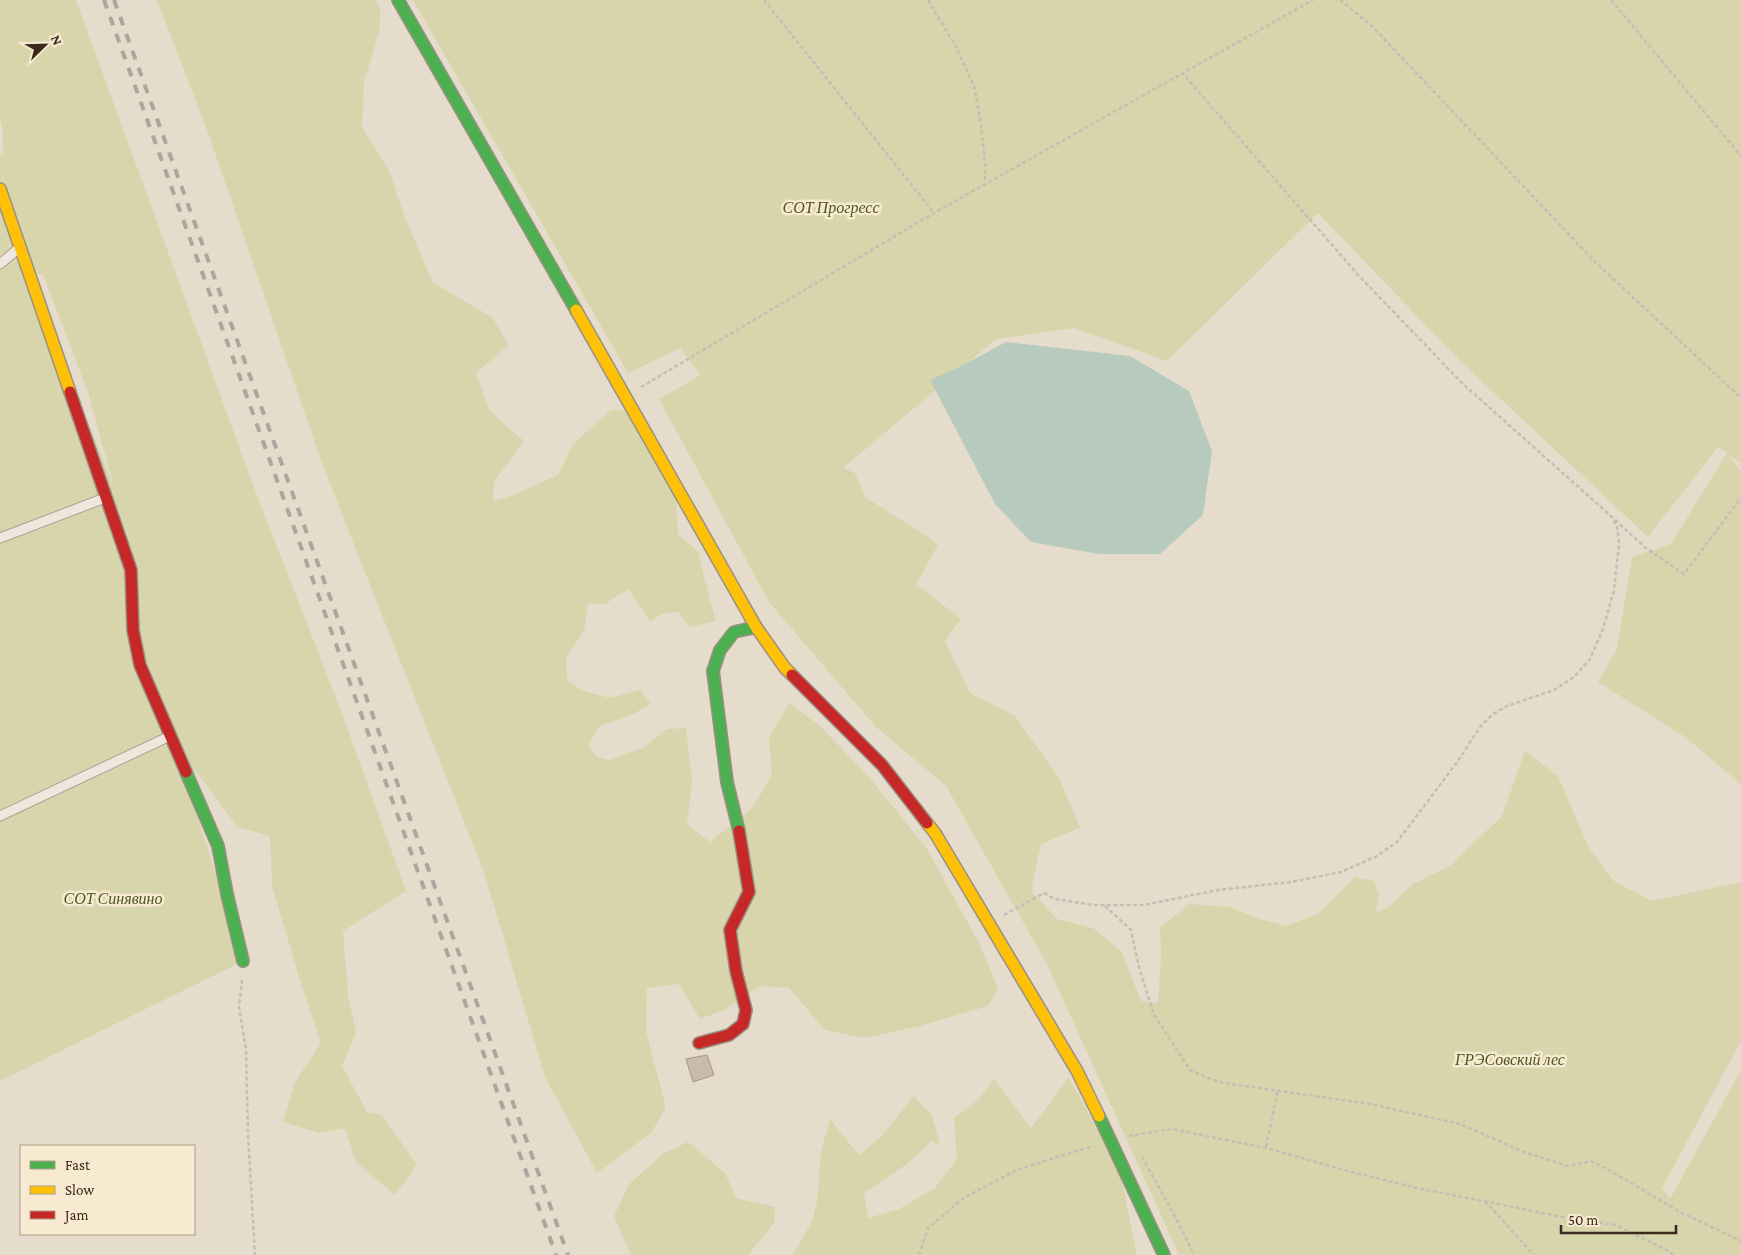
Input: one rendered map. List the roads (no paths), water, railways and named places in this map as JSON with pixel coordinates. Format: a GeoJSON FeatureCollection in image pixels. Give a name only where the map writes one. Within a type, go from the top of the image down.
{"type":"FeatureCollection","features":[{"type":"Feature","properties":{"kind":"street"},"geometry":{"type":"LineString","coordinates":[[398,0],[756,627],[785,668],[882,765],[935,833],[1077,1070],[1164,1255]]}},
{"type":"Feature","properties":{"kind":"street"},"geometry":{"type":"LineString","coordinates":[[0,189],[131,570],[132,630],[140,665],[218,846],[243,961]]}},
{"type":"Feature","properties":{"kind":"street"},"geometry":{"type":"LineString","coordinates":[[699,1043],[729,1036],[743,1024],[746,1010],[736,971],[730,930],[749,892],[738,825],[727,782],[713,671],[720,650],[734,632],[756,627]]}},
{"type":"Feature","properties":{"kind":"lane"},"geometry":{"type":"LineString","coordinates":[[0,264],[20,248]]}},
{"type":"Feature","properties":{"kind":"lane"},"geometry":{"type":"LineString","coordinates":[[0,538],[106,498]]}},
{"type":"Feature","properties":{"kind":"lane"},"geometry":{"type":"LineString","coordinates":[[0,816],[170,736]]}},
{"type":"Feature","properties":{"kind":"railway"},"geometry":{"type":"LineString","coordinates":[[104,0],[556,1255]]}},
{"type":"Feature","properties":{"kind":"railway"},"geometry":{"type":"LineString","coordinates":[[114,0],[568,1255]]}},
{"type":"Feature","properties":{"kind":"park label","name":"СОТ Прогресс"},"geometry":{"type":"Point","coordinates":[831,207]}},
{"type":"Feature","properties":{"kind":"park label","name":"СОТ Синявино"},"geometry":{"type":"Point","coordinates":[113,898]}},
{"type":"Feature","properties":{"kind":"park label","name":"ГРЭСовский лес"},"geometry":{"type":"Point","coordinates":[1510,1059]}}]}
